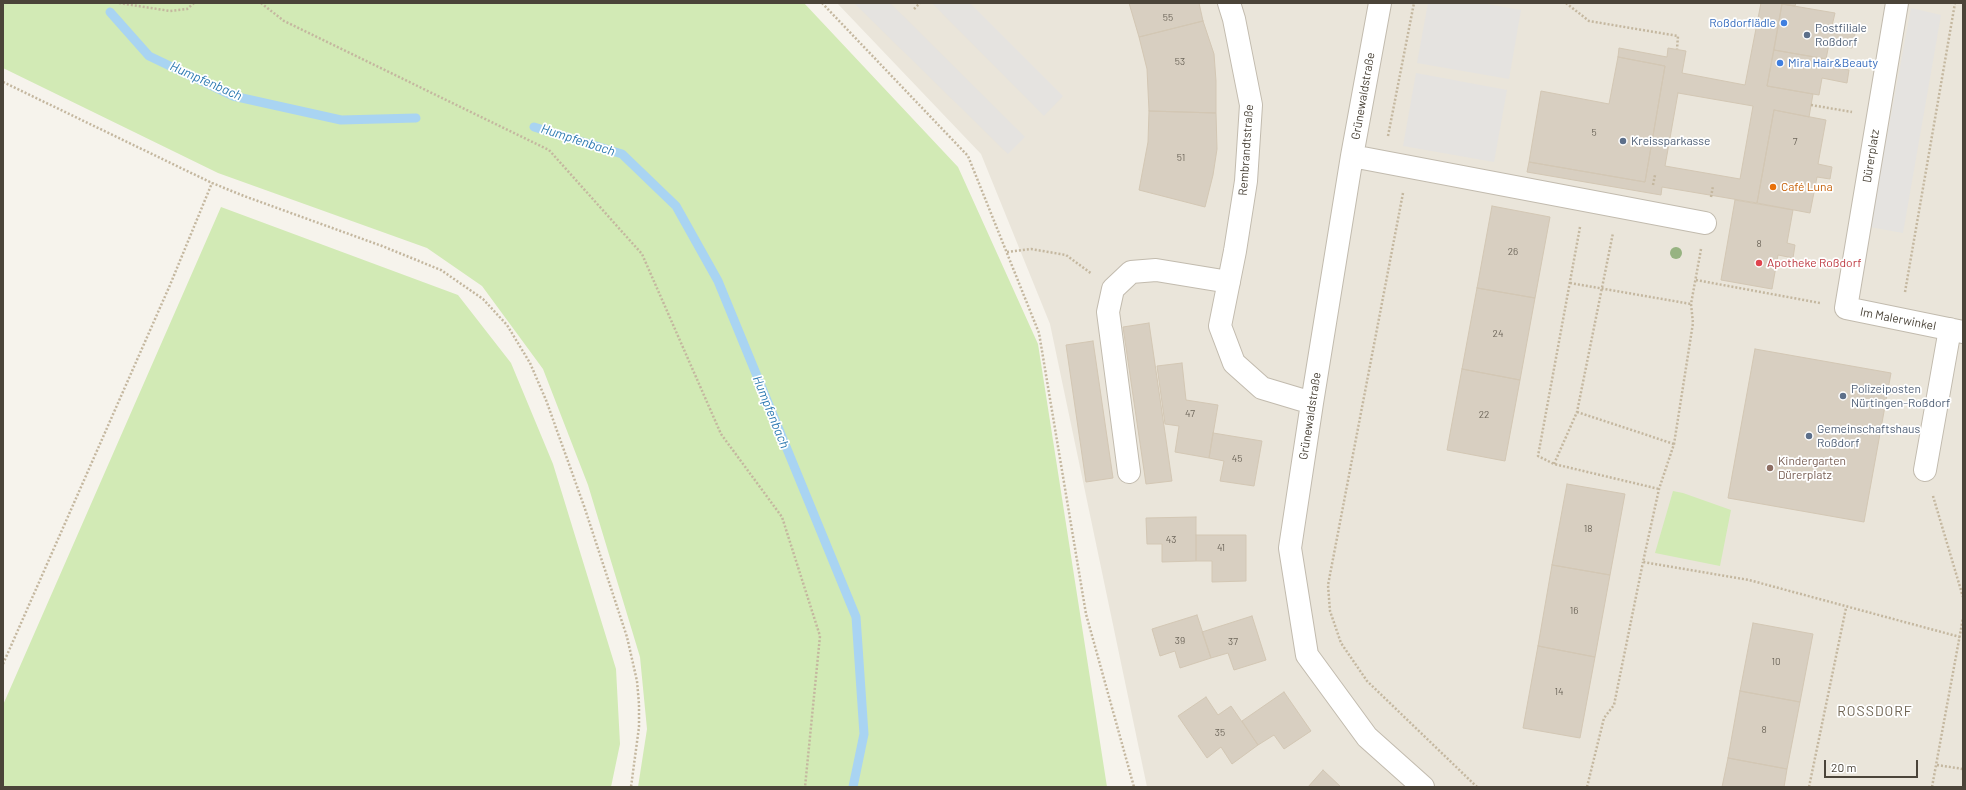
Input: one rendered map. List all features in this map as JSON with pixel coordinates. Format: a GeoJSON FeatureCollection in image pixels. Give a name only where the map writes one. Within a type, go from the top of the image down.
{"type":"FeatureCollection","features":[{"type":"Feature","properties":{"kind":"street","name":"Rembrandtstraße"},"geometry":{"type":"LineString","coordinates":[[1229,3],[1234,19],[1251,105],[1246,181],[1235,251],[1220,326],[1234,363],[1262,388],[1312,403]]}},
{"type":"Feature","properties":{"kind":"street","name":"Grünewaldstraße"},"geometry":{"type":"LineString","coordinates":[[1380,3],[1352,156],[1290,548],[1307,655],[1367,737],[1423,787]]}},
{"type":"Feature","properties":{"kind":"street","name":"Dürerplatz"},"geometry":{"type":"LineString","coordinates":[[1846,308],[1897,3]]}},
{"type":"Feature","properties":{"kind":"street"},"geometry":{"type":"LineString","coordinates":[[1352,156],[1705,223]]}},
{"type":"Feature","properties":{"kind":"street"},"geometry":{"type":"LineString","coordinates":[[1129,472],[1108,312],[1113,289],[1131,272],[1156,270],[1229,282]]}},
{"type":"Feature","properties":{"kind":"street","name":"Im Malerwinkel"},"geometry":{"type":"LineString","coordinates":[[1846,308],[1957,331],[1925,470]]}},
{"type":"Feature","properties":{"kind":"path"},"geometry":{"type":"LineString","coordinates":[[119,3],[170,11],[188,9],[194,3]]}},
{"type":"Feature","properties":{"kind":"path"},"geometry":{"type":"LineString","coordinates":[[262,3],[284,21],[549,150],[642,254],[721,434],[782,517],[820,636],[805,787]]}},
{"type":"Feature","properties":{"kind":"path"},"geometry":{"type":"LineString","coordinates":[[822,3],[968,156],[1040,333],[1086,614],[1134,787]]}},
{"type":"Feature","properties":{"kind":"path"},"geometry":{"type":"LineString","coordinates":[[914,9],[920,3]]}},
{"type":"Feature","properties":{"kind":"path"},"geometry":{"type":"LineString","coordinates":[[1382,162],[1414,3]]}},
{"type":"Feature","properties":{"kind":"path"},"geometry":{"type":"LineString","coordinates":[[1566,3],[1589,21],[1678,36],[1677,49]]}},
{"type":"Feature","properties":{"kind":"path"},"geometry":{"type":"LineString","coordinates":[[1900,319],[1955,3]]}},
{"type":"Feature","properties":{"kind":"path"},"geometry":{"type":"LineString","coordinates":[[3,82],[212,183],[382,246],[441,270],[483,299],[507,325],[530,363],[546,400],[584,506],[627,637],[637,681],[640,727],[632,787]]}},
{"type":"Feature","properties":{"kind":"path"},"geometry":{"type":"LineString","coordinates":[[1811,105],[1824,108]]}},
{"type":"Feature","properties":{"kind":"path"},"geometry":{"type":"LineString","coordinates":[[1408,167],[1328,585],[1330,611],[1341,643],[1367,681],[1477,787]]}},
{"type":"Feature","properties":{"kind":"path"},"geometry":{"type":"LineString","coordinates":[[3,664],[170,285],[212,183]]}},
{"type":"Feature","properties":{"kind":"path"},"geometry":{"type":"LineString","coordinates":[[1587,787],[1604,718],[1614,705],[1658,489],[1674,444],[1693,323],[1691,304],[1713,186]]}},
{"type":"Feature","properties":{"kind":"path"},"geometry":{"type":"LineString","coordinates":[[1585,200],[1538,456],[1554,464],[1658,489]]}},
{"type":"Feature","properties":{"kind":"path"},"geometry":{"type":"LineString","coordinates":[[1554,464],[1577,412],[1619,206]]}},
{"type":"Feature","properties":{"kind":"path"},"geometry":{"type":"LineString","coordinates":[[1007,252],[1032,249],[1066,255],[1113,289]]}},
{"type":"Feature","properties":{"kind":"path"},"geometry":{"type":"LineString","coordinates":[[1696,280],[1846,308]]}},
{"type":"Feature","properties":{"kind":"path"},"geometry":{"type":"LineString","coordinates":[[1570,283],[1602,290],[1691,304]]}},
{"type":"Feature","properties":{"kind":"path"},"geometry":{"type":"LineString","coordinates":[[1577,412],[1674,444]]}},
{"type":"Feature","properties":{"kind":"path"},"geometry":{"type":"LineString","coordinates":[[1925,470],[1963,597]]}},
{"type":"Feature","properties":{"kind":"path"},"geometry":{"type":"LineString","coordinates":[[1643,562],[1749,580],[1846,608],[1960,638]]}},
{"type":"Feature","properties":{"kind":"path"},"geometry":{"type":"LineString","coordinates":[[1809,787],[1846,608]]}},
{"type":"Feature","properties":{"kind":"path"},"geometry":{"type":"LineString","coordinates":[[1932,787],[1963,618]]}},
{"type":"Feature","properties":{"kind":"path"},"geometry":{"type":"LineString","coordinates":[[1937,765],[1963,769]]}},
{"type":"Feature","properties":{"kind":"shaded area"},"geometry":{"type":"Polygon","coordinates":[[[837,3],[1963,3],[1963,787],[1147,787],[1050,324],[981,154],[837,3]]]}},
{"type":"Feature","properties":{"kind":"shaded area"},"geometry":{"type":"Polygon","coordinates":[[[854,3],[890,3],[1025,137],[1008,154],[854,3]]]}},
{"type":"Feature","properties":{"kind":"shaded area"},"geometry":{"type":"Polygon","coordinates":[[[932,3],[970,3],[1063,96],[1044,116],[932,3]]]}},
{"type":"Feature","properties":{"kind":"shaded area"},"geometry":{"type":"Polygon","coordinates":[[[1428,3],[1481,3],[1521,10],[1509,79],[1417,63],[1428,3]]]}},
{"type":"Feature","properties":{"kind":"shaded area"},"geometry":{"type":"Polygon","coordinates":[[[1911,8],[1941,15],[1903,233],[1870,227],[1911,8]]]}},
{"type":"Feature","properties":{"kind":"shaded area"},"geometry":{"type":"Polygon","coordinates":[[[1416,73],[1507,90],[1494,162],[1403,146],[1416,73]]]}},
{"type":"Feature","properties":{"kind":"green space"},"geometry":{"type":"Polygon","coordinates":[[[3,3],[804,3],[958,167],[1038,344],[1107,787],[638,787],[647,729],[640,657],[588,485],[543,369],[482,286],[427,248],[218,173],[3,68],[3,3]]]}},
{"type":"Feature","properties":{"kind":"green space"},"geometry":{"type":"Polygon","coordinates":[[[221,207],[458,295],[511,363],[553,464],[616,669],[620,744],[611,787],[3,787],[3,705],[221,207]]]}},
{"type":"Feature","properties":{"kind":"green space"},"geometry":{"type":"Polygon","coordinates":[[[1673,491],[1683,493],[1731,510],[1720,566],[1655,553],[1673,491]]]}},
{"type":"Feature","properties":{"kind":"building"},"geometry":{"type":"Polygon","coordinates":[[[1129,3],[1199,3],[1203,21],[1139,37],[1129,3]]]}},
{"type":"Feature","properties":{"kind":"building"},"geometry":{"type":"Polygon","coordinates":[[[1761,3],[1796,3],[1795,6],[1782,4],[1767,86],[1813,94],[1809,117],[1774,110],[1757,203],[1662,187],[1661,195],[1527,172],[1529,162],[1645,182],[1665,66],[1618,57],[1619,48],[1667,57],[1668,48],[1686,51],[1682,73],[1745,85],[1761,3]],[[1678,93],[1665,166],[1740,179],[1753,106],[1678,93]]]}},
{"type":"Feature","properties":{"kind":"building"},"geometry":{"type":"Polygon","coordinates":[[[1782,4],[1835,13],[1831,30],[1855,34],[1852,48],[1829,44],[1826,59],[1774,50],[1782,4]]]}},
{"type":"Feature","properties":{"kind":"building"},"geometry":{"type":"Polygon","coordinates":[[[1203,21],[1214,54],[1216,113],[1149,111],[1147,69],[1139,37],[1203,21]]]}},
{"type":"Feature","properties":{"kind":"building"},"geometry":{"type":"Polygon","coordinates":[[[1774,50],[1826,59],[1825,66],[1849,70],[1847,83],[1822,78],[1819,95],[1767,86],[1774,50]]]}},
{"type":"Feature","properties":{"kind":"building"},"geometry":{"type":"Polygon","coordinates":[[[1618,57],[1665,66],[1645,182],[1529,162],[1541,91],[1609,104],[1618,57]]]}},
{"type":"Feature","properties":{"kind":"building"},"geometry":{"type":"Polygon","coordinates":[[[1774,110],[1826,120],[1818,164],[1832,167],[1830,179],[1817,177],[1810,213],[1757,203],[1774,110]]]}},
{"type":"Feature","properties":{"kind":"building"},"geometry":{"type":"Polygon","coordinates":[[[1149,111],[1216,113],[1217,149],[1213,175],[1205,207],[1139,190],[1148,142],[1149,111]]]}},
{"type":"Feature","properties":{"kind":"building"},"geometry":{"type":"Polygon","coordinates":[[[1735,200],[1793,210],[1787,243],[1795,245],[1793,258],[1778,255],[1772,289],[1721,280],[1735,200]]]}},
{"type":"Feature","properties":{"kind":"building"},"geometry":{"type":"Polygon","coordinates":[[[1492,206],[1550,217],[1535,298],[1477,288],[1492,206]]]}},
{"type":"Feature","properties":{"kind":"building"},"geometry":{"type":"Polygon","coordinates":[[[1477,288],[1535,298],[1520,380],[1462,369],[1477,288]]]}},
{"type":"Feature","properties":{"kind":"building"},"geometry":{"type":"Polygon","coordinates":[[[1149,323],[1172,481],[1146,484],[1123,327],[1149,323]]]}},
{"type":"Feature","properties":{"kind":"building"},"geometry":{"type":"Polygon","coordinates":[[[1093,341],[1113,478],[1086,482],[1066,345],[1093,341]]]}},
{"type":"Feature","properties":{"kind":"building","name":"Gemeinschaftshaus Roßdorf"},"geometry":{"type":"Polygon","coordinates":[[[1755,349],[1891,373],[1864,522],[1728,498],[1755,349]]]}},
{"type":"Feature","properties":{"kind":"building"},"geometry":{"type":"Polygon","coordinates":[[[1182,363],[1186,400],[1218,405],[1209,458],[1175,452],[1179,426],[1165,424],[1157,366],[1182,363]]]}},
{"type":"Feature","properties":{"kind":"building"},"geometry":{"type":"Polygon","coordinates":[[[1462,369],[1520,380],[1505,461],[1447,450],[1462,369]]]}},
{"type":"Feature","properties":{"kind":"building"},"geometry":{"type":"Polygon","coordinates":[[[1213,433],[1262,441],[1254,486],[1220,481],[1224,461],[1209,458],[1213,433]]]}},
{"type":"Feature","properties":{"kind":"building"},"geometry":{"type":"Polygon","coordinates":[[[1567,484],[1625,494],[1610,575],[1552,565],[1567,484]]]}},
{"type":"Feature","properties":{"kind":"building"},"geometry":{"type":"Polygon","coordinates":[[[1196,517],[1196,561],[1162,562],[1162,544],[1147,544],[1146,518],[1196,517]]]}},
{"type":"Feature","properties":{"kind":"building"},"geometry":{"type":"Polygon","coordinates":[[[1196,535],[1246,535],[1246,581],[1212,582],[1212,561],[1196,561],[1196,535]]]}},
{"type":"Feature","properties":{"kind":"building"},"geometry":{"type":"Polygon","coordinates":[[[1552,565],[1610,575],[1595,657],[1538,646],[1552,565]]]}},
{"type":"Feature","properties":{"kind":"building"},"geometry":{"type":"Polygon","coordinates":[[[1197,615],[1211,658],[1180,668],[1175,651],[1160,656],[1152,629],[1197,615]]]}},
{"type":"Feature","properties":{"kind":"building"},"geometry":{"type":"Polygon","coordinates":[[[1252,616],[1266,660],[1234,670],[1228,653],[1211,658],[1202,632],[1252,616]]]}},
{"type":"Feature","properties":{"kind":"building"},"geometry":{"type":"Polygon","coordinates":[[[1753,623],[1813,634],[1800,702],[1740,691],[1753,623]]]}},
{"type":"Feature","properties":{"kind":"building"},"geometry":{"type":"Polygon","coordinates":[[[1538,646],[1595,657],[1580,738],[1523,728],[1538,646]]]}},
{"type":"Feature","properties":{"kind":"building"},"geometry":{"type":"Polygon","coordinates":[[[1740,691],[1800,702],[1787,769],[1728,758],[1740,691]]]}},
{"type":"Feature","properties":{"kind":"building"},"geometry":{"type":"Polygon","coordinates":[[[1284,692],[1311,731],[1284,749],[1274,735],[1258,745],[1242,721],[1284,692]]]}},
{"type":"Feature","properties":{"kind":"building"},"geometry":{"type":"Polygon","coordinates":[[[1206,697],[1218,715],[1231,706],[1258,745],[1232,764],[1221,747],[1207,758],[1178,716],[1206,697]]]}},
{"type":"Feature","properties":{"kind":"building"},"geometry":{"type":"Polygon","coordinates":[[[1728,758],[1787,769],[1784,787],[1722,787],[1728,758]]]}},
{"type":"Feature","properties":{"kind":"building"},"geometry":{"type":"Polygon","coordinates":[[[1323,770],[1341,787],[1308,787],[1323,770]]]}},
{"type":"Feature","properties":{"kind":"waterway","name":"Humpfenbach"},"geometry":{"type":"LineString","coordinates":[[110,12],[149,56],[233,96],[341,120],[416,118]]}},
{"type":"Feature","properties":{"kind":"waterway","name":"Humpfenbach"},"geometry":{"type":"LineString","coordinates":[[534,127],[622,154],[676,206],[718,281],[856,617],[864,734],[853,787]]}},
{"type":"Feature","properties":{"kind":"place","name":"Roßdorflädle"},"geometry":{"type":"Point","coordinates":[1784,23]}},
{"type":"Feature","properties":{"kind":"place","name":"Postfiliale Roßdorf"},"geometry":{"type":"Point","coordinates":[1807,35]}},
{"type":"Feature","properties":{"kind":"place","name":"Mira Hair&Beauty"},"geometry":{"type":"Point","coordinates":[1780,63]}},
{"type":"Feature","properties":{"kind":"place","name":"Kreissparkasse"},"geometry":{"type":"Point","coordinates":[1623,141]}},
{"type":"Feature","properties":{"kind":"place","name":"Café Luna"},"geometry":{"type":"Point","coordinates":[1773,187]}},
{"type":"Feature","properties":{"kind":"place","name":"Apotheke Roßdorf"},"geometry":{"type":"Point","coordinates":[1759,263]}},
{"type":"Feature","properties":{"kind":"place","name":"Polizeiposten Nürtingen-Roßdorf"},"geometry":{"type":"Point","coordinates":[1843,396]}},
{"type":"Feature","properties":{"kind":"place","name":"Gemeinschaftshaus Roßdorf"},"geometry":{"type":"Point","coordinates":[1809,436]}},
{"type":"Feature","properties":{"kind":"place","name":"Kindergarten Dürerplatz"},"geometry":{"type":"Point","coordinates":[1770,468]}},
{"type":"Feature","properties":{"kind":"district","name":"ROSSDORF"},"geometry":{"type":"Point","coordinates":[1875,711]}}]}
